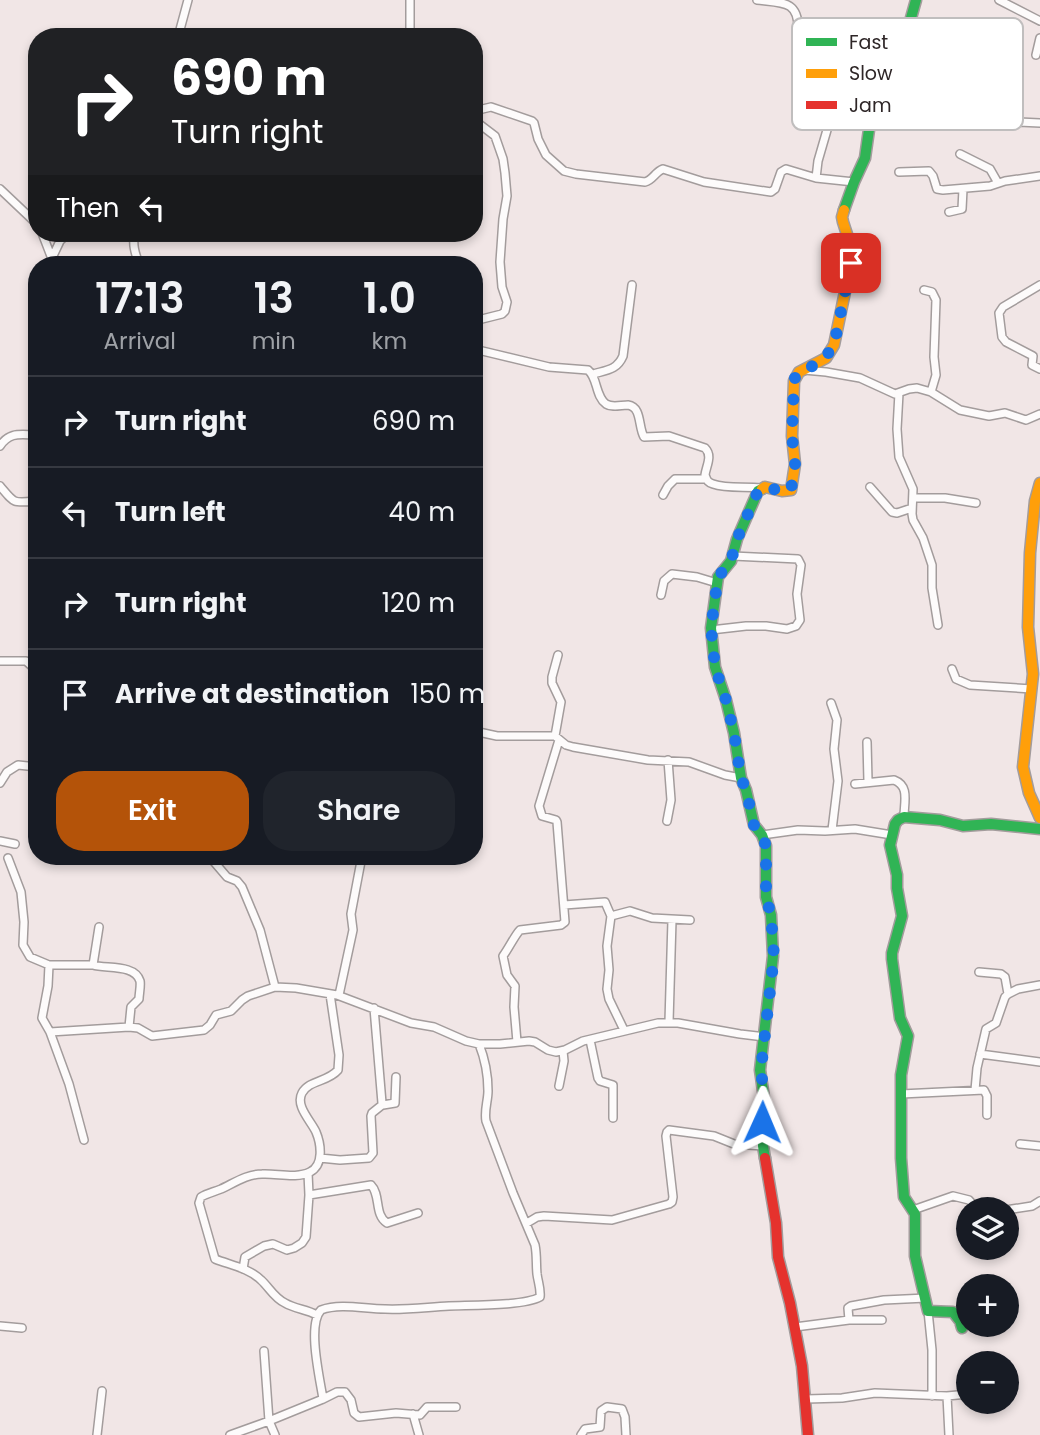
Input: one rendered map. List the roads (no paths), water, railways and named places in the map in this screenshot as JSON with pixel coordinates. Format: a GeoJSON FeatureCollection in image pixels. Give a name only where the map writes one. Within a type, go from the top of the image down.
{"type":"FeatureCollection","features":[{"type":"Feature","properties":{"kind":"street"},"geometry":{"type":"LineString","coordinates":[[180,28],[188,0]]}},
{"type":"Feature","properties":{"kind":"street"},"geometry":{"type":"LineString","coordinates":[[410,0],[410,28]]}},
{"type":"Feature","properties":{"kind":"street"},"geometry":{"type":"LineString","coordinates":[[757,0],[786,3],[793,8],[798,18]]}},
{"type":"Feature","properties":{"kind":"street"},"geometry":{"type":"LineString","coordinates":[[911,18],[916,0]]}},
{"type":"Feature","properties":{"kind":"street"},"geometry":{"type":"LineString","coordinates":[[999,0],[1040,21]]}},
{"type":"Feature","properties":{"kind":"street"},"geometry":{"type":"LineString","coordinates":[[1036,55],[1040,38]]}},
{"type":"Feature","properties":{"kind":"street"},"geometry":{"type":"LineString","coordinates":[[483,109],[491,107],[532,121],[546,155],[568,173],[645,183],[663,169],[704,182],[771,192],[775,189],[781,172],[786,169],[816,178],[854,182]]}},
{"type":"Feature","properties":{"kind":"street"},"geometry":{"type":"LineString","coordinates":[[483,127],[495,136],[505,173],[507,196],[500,262],[502,287],[507,302],[502,314],[483,319]]}},
{"type":"Feature","properties":{"kind":"street"},"geometry":{"type":"LineString","coordinates":[[816,178],[827,130]]}},
{"type":"Feature","properties":{"kind":"street"},"geometry":{"type":"LineString","coordinates":[[663,495],[676,479],[706,479],[712,484],[773,488],[785,492],[791,490],[795,464],[792,436],[796,375],[819,363],[834,345],[853,253],[842,217],[864,158],[868,130]]}},
{"type":"Feature","properties":{"kind":"street"},"geometry":{"type":"LineString","coordinates":[[960,154],[990,169],[998,183]]}},
{"type":"Feature","properties":{"kind":"street"},"geometry":{"type":"LineString","coordinates":[[899,172],[929,172],[939,190],[990,187],[998,183],[1040,177]]}},
{"type":"Feature","properties":{"kind":"street"},"geometry":{"type":"LineString","coordinates":[[0,189],[28,215]]}},
{"type":"Feature","properties":{"kind":"street"},"geometry":{"type":"LineString","coordinates":[[949,212],[962,209],[964,189]]}},
{"type":"Feature","properties":{"kind":"street"},"geometry":{"type":"LineString","coordinates":[[593,374],[616,367],[623,356],[632,285]]}},
{"type":"Feature","properties":{"kind":"street"},"geometry":{"type":"LineString","coordinates":[[1040,285],[1003,307],[999,313],[1002,337],[1006,342],[1033,356],[1032,365],[1040,369]]}},
{"type":"Feature","properties":{"kind":"street"},"geometry":{"type":"LineString","coordinates":[[924,290],[932,292],[936,300],[936,375],[931,392]]}},
{"type":"Feature","properties":{"kind":"street"},"geometry":{"type":"LineString","coordinates":[[483,351],[550,368],[588,370],[593,374],[606,404],[631,405],[635,408],[644,437],[670,436],[705,448],[709,455],[706,479]]}},
{"type":"Feature","properties":{"kind":"street"},"geometry":{"type":"LineString","coordinates":[[802,370],[860,378],[895,394],[917,388],[931,392],[960,410],[980,415],[1005,413],[1026,420],[1040,414]]}},
{"type":"Feature","properties":{"kind":"street"},"geometry":{"type":"LineString","coordinates":[[899,393],[899,457],[913,489],[913,520],[923,538],[932,565],[932,588],[938,625]]}},
{"type":"Feature","properties":{"kind":"street"},"geometry":{"type":"LineString","coordinates":[[0,446],[4,440],[16,433],[28,434]]}},
{"type":"Feature","properties":{"kind":"street"},"geometry":{"type":"LineString","coordinates":[[1040,483],[1035,501],[1035,554],[1028,626],[1033,664],[1032,689],[1023,767],[1030,797],[1040,818]]}},
{"type":"Feature","properties":{"kind":"street"},"geometry":{"type":"LineString","coordinates":[[0,486],[9,499],[28,501]]}},
{"type":"Feature","properties":{"kind":"street"},"geometry":{"type":"LineString","coordinates":[[870,487],[892,512],[912,508]]}},
{"type":"Feature","properties":{"kind":"street"},"geometry":{"type":"LineString","coordinates":[[761,488],[737,539],[730,563],[718,577],[711,630],[715,667],[734,733],[741,778],[754,825],[765,840],[767,853],[766,897],[771,915],[774,956],[761,1069],[764,1098],[763,1146],[776,1223],[778,1257],[803,1366],[808,1435]]}},
{"type":"Feature","properties":{"kind":"street"},"geometry":{"type":"LineString","coordinates":[[914,498],[945,498],[976,503]]}},
{"type":"Feature","properties":{"kind":"street"},"geometry":{"type":"LineString","coordinates":[[711,630],[746,626],[787,629],[799,623],[801,615],[797,594],[800,561],[733,556]]}},
{"type":"Feature","properties":{"kind":"street"},"geometry":{"type":"LineString","coordinates":[[661,595],[664,581],[672,574],[717,583]]}},
{"type":"Feature","properties":{"kind":"street"},"geometry":{"type":"LineString","coordinates":[[517,1042],[515,986],[507,975],[503,956],[520,930],[563,924],[565,919],[557,822],[542,816],[539,806],[557,738],[562,705],[552,683],[558,655]]}},
{"type":"Feature","properties":{"kind":"street"},"geometry":{"type":"LineString","coordinates":[[0,661],[28,663]]}},
{"type":"Feature","properties":{"kind":"street"},"geometry":{"type":"LineString","coordinates":[[952,669],[956,679],[970,685],[1032,689]]}},
{"type":"Feature","properties":{"kind":"street"},"geometry":{"type":"LineString","coordinates":[[831,703],[837,720],[834,749],[838,781],[832,830]]}},
{"type":"Feature","properties":{"kind":"street"},"geometry":{"type":"LineString","coordinates":[[483,733],[557,738],[566,745],[648,760],[689,762],[741,778]]}},
{"type":"Feature","properties":{"kind":"street"},"geometry":{"type":"LineString","coordinates":[[867,742],[869,781]]}},
{"type":"Feature","properties":{"kind":"street"},"geometry":{"type":"LineString","coordinates":[[667,821],[671,800],[668,760]]}},
{"type":"Feature","properties":{"kind":"street"},"geometry":{"type":"LineString","coordinates":[[0,783],[7,772],[18,765],[28,766]]}},
{"type":"Feature","properties":{"kind":"street"},"geometry":{"type":"LineString","coordinates":[[855,784],[894,780],[904,785],[904,817]]}},
{"type":"Feature","properties":{"kind":"street"},"geometry":{"type":"LineString","coordinates":[[932,1396],[932,1350],[928,1311],[915,1256],[913,1210],[904,1197],[901,1158],[902,1067],[908,1036],[900,1018],[892,959],[902,911],[891,854],[892,835],[895,824],[904,817],[940,820],[958,826],[991,824],[1040,829]]}},
{"type":"Feature","properties":{"kind":"street"},"geometry":{"type":"LineString","coordinates":[[762,835],[799,830],[863,830],[892,835]]}},
{"type":"Feature","properties":{"kind":"street"},"geometry":{"type":"LineString","coordinates":[[0,841],[15,844]]}},
{"type":"Feature","properties":{"kind":"street"},"geometry":{"type":"LineString","coordinates":[[8,858],[21,892],[23,945],[30,957],[49,965],[125,968],[137,976],[140,981],[139,999],[131,1007],[129,1027]]}},
{"type":"Feature","properties":{"kind":"street"},"geometry":{"type":"LineString","coordinates":[[216,865],[226,877],[237,881],[242,887],[260,930],[275,987]]}},
{"type":"Feature","properties":{"kind":"street"},"geometry":{"type":"LineString","coordinates":[[317,1315],[307,1309],[283,1303],[260,1279],[243,1269],[215,1259],[199,1203],[201,1197],[245,1178],[260,1174],[308,1173],[315,1169],[320,1158],[318,1138],[303,1110],[301,1097],[304,1090],[330,1078],[338,1070],[335,995],[354,930],[351,914],[360,865]]}},
{"type":"Feature","properties":{"kind":"street"},"geometry":{"type":"LineString","coordinates":[[565,905],[605,902],[611,916],[607,946],[607,989],[624,1030]]}},
{"type":"Feature","properties":{"kind":"street"},"geometry":{"type":"LineString","coordinates":[[611,916],[629,911],[643,916],[690,920]]}},
{"type":"Feature","properties":{"kind":"street"},"geometry":{"type":"LineString","coordinates":[[669,1022],[672,920]]}},
{"type":"Feature","properties":{"kind":"street"},"geometry":{"type":"LineString","coordinates":[[93,965],[99,927]]}},
{"type":"Feature","properties":{"kind":"street"},"geometry":{"type":"LineString","coordinates":[[49,965],[42,1018],[50,1032],[69,1084],[84,1140]]}},
{"type":"Feature","properties":{"kind":"street"},"geometry":{"type":"LineString","coordinates":[[979,972],[1005,976],[1008,994]]}},
{"type":"Feature","properties":{"kind":"street"},"geometry":{"type":"LineString","coordinates":[[975,1090],[986,1029],[996,1023],[1004,997],[1018,989],[1040,985]]}},
{"type":"Feature","properties":{"kind":"street"},"geometry":{"type":"LineString","coordinates":[[50,1032],[129,1027],[138,1028],[152,1036],[204,1030],[216,1014],[231,1011],[248,996],[275,987],[286,987],[335,995],[479,1044],[535,1042],[556,1052],[624,1030],[669,1022],[765,1037]]}},
{"type":"Feature","properties":{"kind":"street"},"geometry":{"type":"LineString","coordinates":[[374,1008],[382,1105]]}},
{"type":"Feature","properties":{"kind":"street"},"geometry":{"type":"LineString","coordinates":[[590,1040],[598,1078],[613,1085],[612,1118]]}},
{"type":"Feature","properties":{"kind":"street"},"geometry":{"type":"LineString","coordinates":[[323,1399],[316,1365],[315,1320],[321,1310],[361,1307],[389,1310],[534,1300],[540,1297],[535,1245],[486,1121],[487,1076],[479,1044]]}},
{"type":"Feature","properties":{"kind":"street"},"geometry":{"type":"LineString","coordinates":[[559,1086],[564,1068],[562,1051]]}},
{"type":"Feature","properties":{"kind":"street"},"geometry":{"type":"LineString","coordinates":[[980,1054],[1040,1062]]}},
{"type":"Feature","properties":{"kind":"street"},"geometry":{"type":"LineString","coordinates":[[320,1158],[340,1160],[371,1156],[371,1116],[382,1105],[395,1103],[396,1077]]}},
{"type":"Feature","properties":{"kind":"street"},"geometry":{"type":"LineString","coordinates":[[901,1094],[984,1090],[987,1115]]}},
{"type":"Feature","properties":{"kind":"street"},"geometry":{"type":"LineString","coordinates":[[527,1223],[544,1216],[611,1220],[669,1204],[673,1197],[666,1133],[669,1130],[714,1136],[734,1144],[763,1146]]}},
{"type":"Feature","properties":{"kind":"street"},"geometry":{"type":"LineString","coordinates":[[1020,1144],[1040,1146]]}},
{"type":"Feature","properties":{"kind":"street"},"geometry":{"type":"LineString","coordinates":[[243,1269],[245,1257],[264,1246],[273,1244],[287,1250],[302,1243],[306,1237],[308,1173]]}},
{"type":"Feature","properties":{"kind":"street"},"geometry":{"type":"LineString","coordinates":[[309,1195],[371,1185],[376,1191],[384,1222],[418,1213]]}},
{"type":"Feature","properties":{"kind":"street"},"geometry":{"type":"LineString","coordinates":[[913,1210],[957,1197]]}},
{"type":"Feature","properties":{"kind":"street"},"geometry":{"type":"LineString","coordinates":[[1019,1208],[1032,1206],[1040,1201]]}},
{"type":"Feature","properties":{"kind":"street"},"geometry":{"type":"LineString","coordinates":[[849,1321],[848,1308],[851,1306],[926,1297]]}},
{"type":"Feature","properties":{"kind":"street"},"geometry":{"type":"LineString","coordinates":[[928,1311],[953,1312],[956,1316]]}},
{"type":"Feature","properties":{"kind":"street"},"geometry":{"type":"LineString","coordinates":[[795,1327],[882,1320]]}},
{"type":"Feature","properties":{"kind":"street"},"geometry":{"type":"LineString","coordinates":[[0,1326],[22,1328]]}},
{"type":"Feature","properties":{"kind":"street"},"geometry":{"type":"LineString","coordinates":[[264,1350],[269,1421],[275,1435]]}},
{"type":"Feature","properties":{"kind":"street"},"geometry":{"type":"LineString","coordinates":[[97,1435],[102,1391]]}},
{"type":"Feature","properties":{"kind":"street"},"geometry":{"type":"LineString","coordinates":[[230,1435],[337,1392],[345,1392],[351,1400],[354,1413],[359,1417],[396,1413],[421,1415],[428,1407],[456,1407]]}},
{"type":"Feature","properties":{"kind":"street"},"geometry":{"type":"LineString","coordinates":[[806,1399],[842,1398],[875,1392],[956,1395]]}},
{"type":"Feature","properties":{"kind":"street"},"geometry":{"type":"LineString","coordinates":[[947,1396],[948,1435]]}},
{"type":"Feature","properties":{"kind":"street"},"geometry":{"type":"LineString","coordinates":[[580,1435],[585,1429],[600,1427],[601,1411],[607,1407],[622,1409],[626,1435]]}},
{"type":"Feature","properties":{"kind":"street"},"geometry":{"type":"LineString","coordinates":[[413,1414],[419,1435]]}}]}
